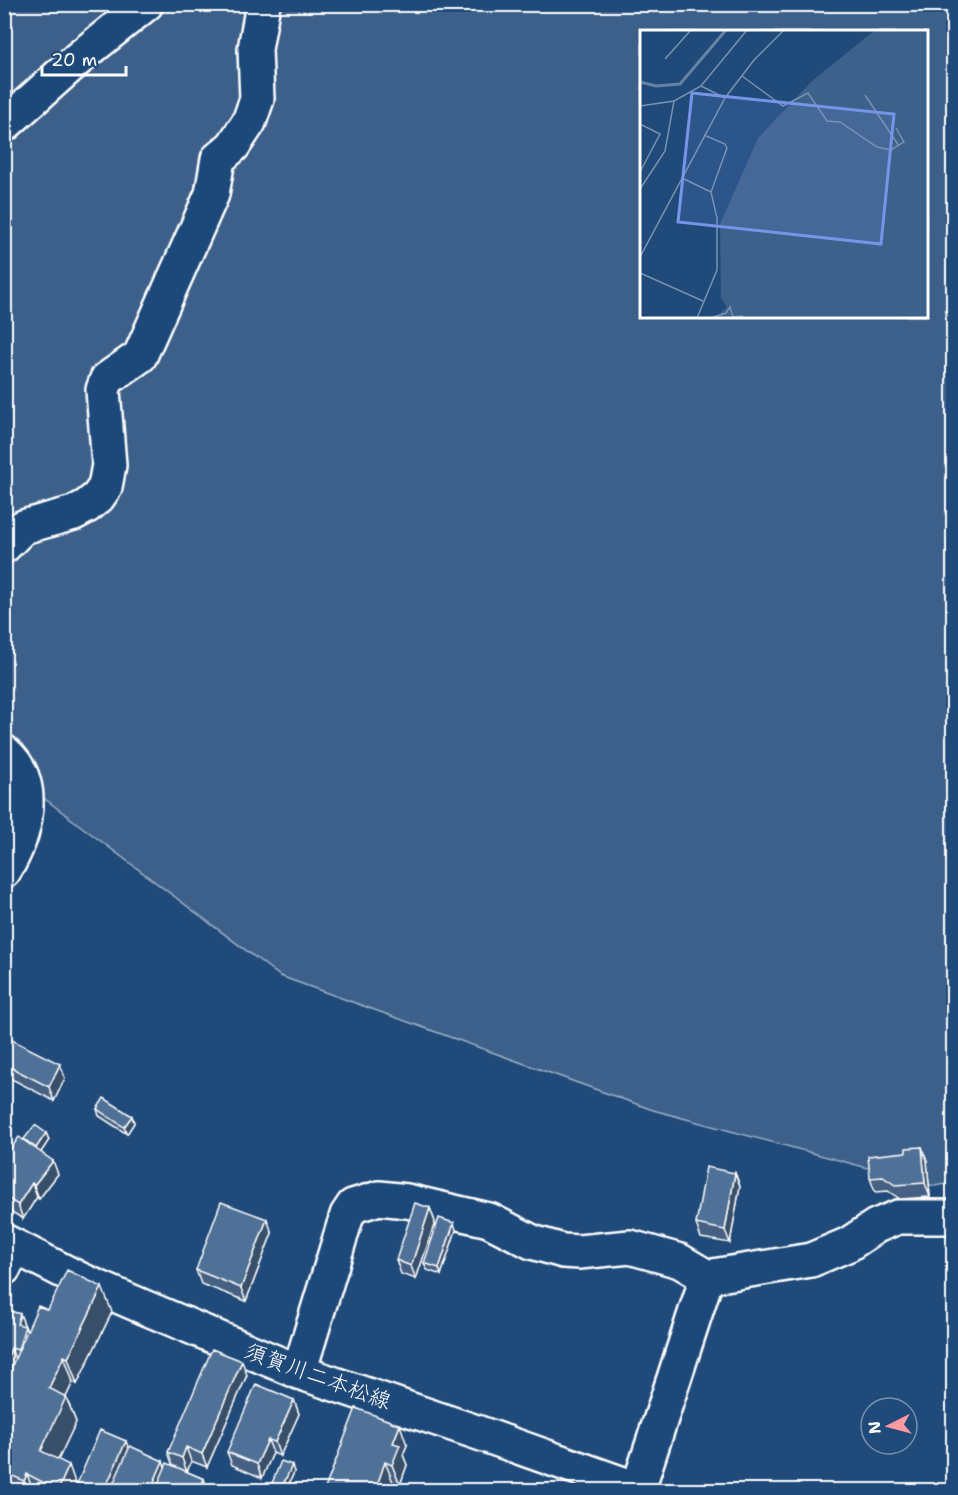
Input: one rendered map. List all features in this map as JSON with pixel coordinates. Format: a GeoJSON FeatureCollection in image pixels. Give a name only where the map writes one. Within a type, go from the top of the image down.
{"type":"FeatureCollection","features":[{"type":"Feature","properties":{"kind":"street"},"geometry":{"type":"LineString","coordinates":[[4,124],[80,57],[146,4]]}},
{"type":"Feature","properties":{"kind":"street"},"geometry":{"type":"LineString","coordinates":[[4,546],[23,527],[63,516],[87,506],[105,487],[109,465],[103,390],[107,379],[140,356],[212,194],[218,159],[233,146],[249,122],[257,99],[255,49],[263,4]]}},
{"type":"Feature","properties":{"kind":"street"},"geometry":{"type":"LineString","coordinates":[[4,752],[12,759],[24,779],[27,802],[26,816],[19,839],[4,871]]}},
{"type":"Feature","properties":{"kind":"street"},"geometry":{"type":"LineString","coordinates":[[299,1372],[347,1215],[353,1206],[379,1198],[407,1201],[489,1220],[532,1242],[562,1251],[579,1252],[630,1247],[680,1261],[707,1277],[811,1260],[849,1244],[876,1226],[898,1217],[954,1217]]}},
{"type":"Feature","properties":{"kind":"street","name":"須賀川二本松線"},"geometry":{"type":"LineString","coordinates":[[8,1252],[299,1372],[639,1490]]}},
{"type":"Feature","properties":{"kind":"street"},"geometry":{"type":"LineString","coordinates":[[639,1490],[707,1277]]}},
{"type":"Feature","properties":{"kind":"shaded area"},"geometry":{"type":"Polygon","coordinates":[[[4,5],[953,5],[953,1183],[934,1186],[653,1110],[280,976],[5,769],[4,5]]]}},
{"type":"Feature","properties":{"kind":"building"},"geometry":{"type":"Polygon","coordinates":[[[4,1036],[60,1064],[49,1087],[4,1064],[4,1036]]]}},
{"type":"Feature","properties":{"kind":"building"},"geometry":{"type":"Polygon","coordinates":[[[104,1098],[132,1116],[124,1127],[97,1109],[104,1098]]]}},
{"type":"Feature","properties":{"kind":"building"},"geometry":{"type":"Polygon","coordinates":[[[35,1125],[46,1133],[36,1148],[24,1139],[35,1125]]]}},
{"type":"Feature","properties":{"kind":"building"},"geometry":{"type":"Polygon","coordinates":[[[19,1137],[53,1161],[34,1185],[32,1183],[18,1205],[4,1196],[4,1158],[19,1137]]]}},
{"type":"Feature","properties":{"kind":"building"},"geometry":{"type":"Polygon","coordinates":[[[922,1147],[925,1183],[895,1185],[883,1177],[870,1178],[868,1156],[906,1152],[906,1148],[922,1147]]]}},
{"type":"Feature","properties":{"kind":"building"},"geometry":{"type":"Polygon","coordinates":[[[706,1167],[735,1173],[725,1230],[696,1224],[706,1167]]]}},
{"type":"Feature","properties":{"kind":"building"},"geometry":{"type":"Polygon","coordinates":[[[221,1202],[267,1219],[241,1288],[196,1270],[221,1202]]]}},
{"type":"Feature","properties":{"kind":"building"},"geometry":{"type":"Polygon","coordinates":[[[415,1203],[430,1208],[411,1266],[396,1260],[415,1203]]]}},
{"type":"Feature","properties":{"kind":"building"},"geometry":{"type":"Polygon","coordinates":[[[439,1218],[454,1223],[439,1268],[424,1263],[439,1218]]]}},
{"type":"Feature","properties":{"kind":"building"},"geometry":{"type":"Polygon","coordinates":[[[67,1270],[102,1287],[68,1358],[64,1356],[49,1388],[66,1397],[41,1451],[69,1465],[58,1490],[27,1474],[24,1481],[4,1472],[4,1465],[8,1457],[4,1456],[4,1374],[7,1368],[10,1370],[38,1306],[48,1310],[67,1270]]]}},
{"type":"Feature","properties":{"kind":"building"},"geometry":{"type":"Polygon","coordinates":[[[4,1309],[20,1314],[17,1324],[25,1326],[18,1350],[11,1348],[6,1365],[4,1365],[4,1309]]]}},
{"type":"Feature","properties":{"kind":"building"},"geometry":{"type":"Polygon","coordinates":[[[212,1349],[242,1361],[202,1454],[186,1447],[182,1458],[168,1452],[212,1349]]]}},
{"type":"Feature","properties":{"kind":"building"},"geometry":{"type":"Polygon","coordinates":[[[256,1384],[294,1400],[275,1442],[268,1440],[257,1464],[227,1452],[256,1384]]]}},
{"type":"Feature","properties":{"kind":"building"},"geometry":{"type":"Polygon","coordinates":[[[356,1408],[400,1425],[393,1443],[400,1445],[392,1465],[385,1462],[375,1491],[349,1491],[342,1488],[341,1491],[324,1491],[356,1408]]]}},
{"type":"Feature","properties":{"kind":"building"},"geometry":{"type":"Polygon","coordinates":[[[100,1430],[126,1441],[104,1491],[74,1491],[100,1430]]]}},
{"type":"Feature","properties":{"kind":"building"},"geometry":{"type":"Polygon","coordinates":[[[130,1446],[163,1461],[150,1491],[110,1491],[130,1446]]]}},
{"type":"Feature","properties":{"kind":"building"},"geometry":{"type":"Polygon","coordinates":[[[281,1461],[292,1465],[282,1487],[272,1483],[281,1461]]]}},
{"type":"Feature","properties":{"kind":"building"},"geometry":{"type":"Polygon","coordinates":[[[167,1463],[204,1479],[199,1491],[155,1491],[167,1463]]]}}]}
